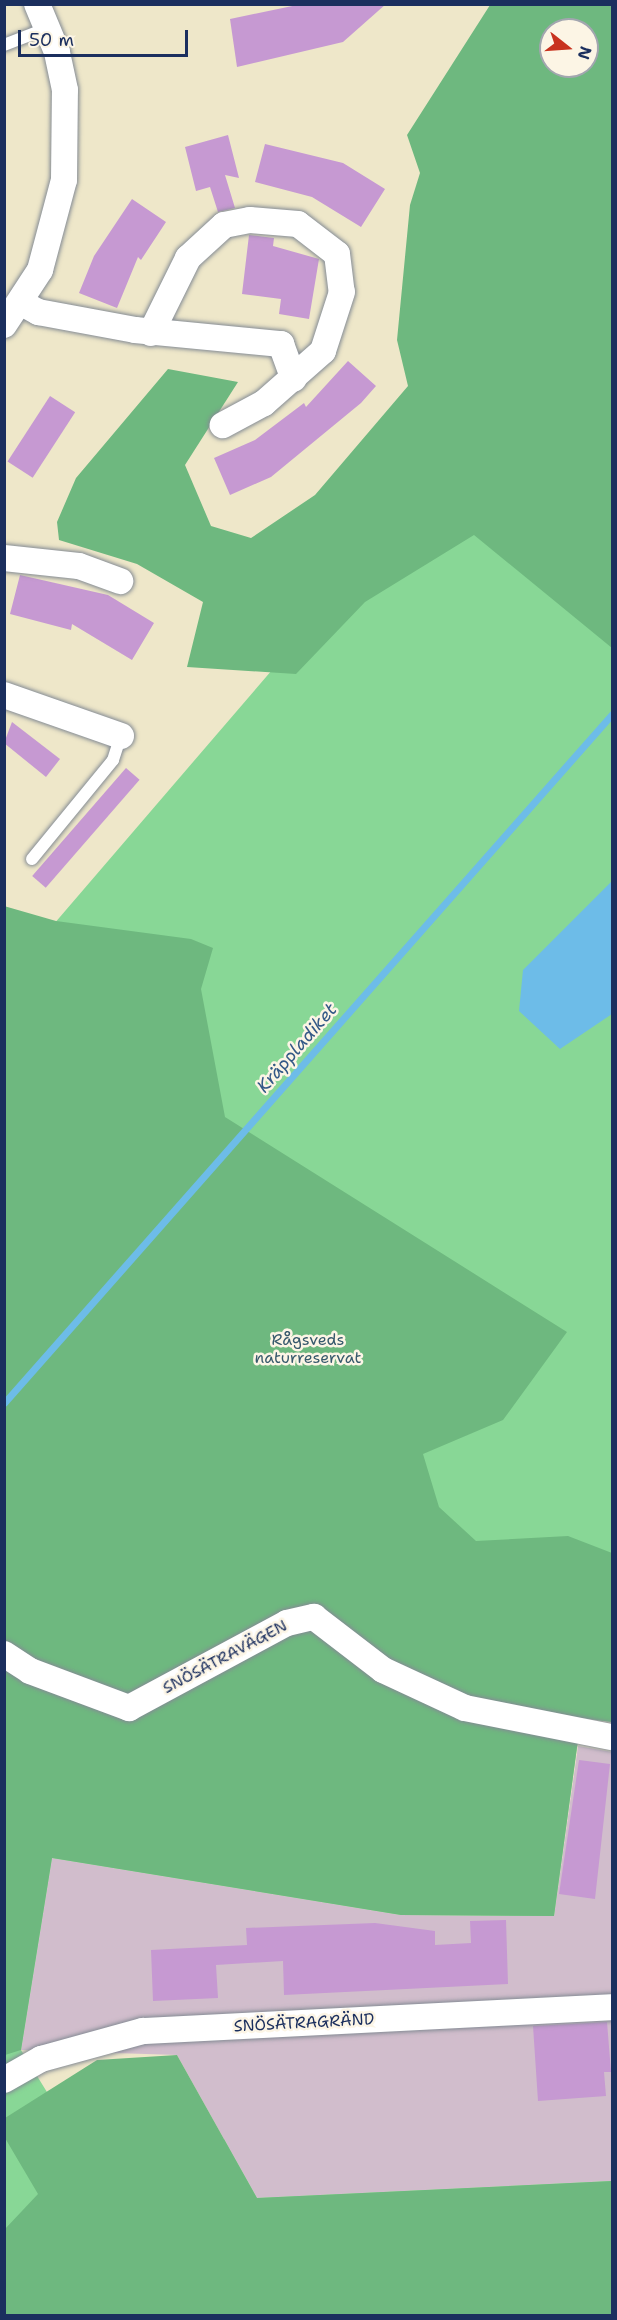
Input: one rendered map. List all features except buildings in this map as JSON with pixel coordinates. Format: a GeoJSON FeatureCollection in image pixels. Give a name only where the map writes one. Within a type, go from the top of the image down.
{"type":"FeatureCollection","features":[{"type":"Feature","properties":{"kind":"street"},"geometry":{"type":"LineString","coordinates":[[4,325],[20,302],[52,237],[64,180],[66,109],[48,28],[37,4]]}},
{"type":"Feature","properties":{"kind":"street"},"geometry":{"type":"LineString","coordinates":[[151,333],[201,241],[224,225],[250,220],[298,224],[337,254],[342,292],[323,351],[294,379],[264,403],[223,425]]}},
{"type":"Feature","properties":{"kind":"street"},"geometry":{"type":"LineString","coordinates":[[20,302],[39,312],[151,333],[281,344],[294,379]]}},
{"type":"Feature","properties":{"kind":"street"},"geometry":{"type":"LineString","coordinates":[[4,558],[79,566],[120,581]]}},
{"type":"Feature","properties":{"kind":"street"},"geometry":{"type":"LineString","coordinates":[[4,695],[121,736]]}},
{"type":"Feature","properties":{"kind":"street","name":"SNÖSÄTRAVÄGEN"},"geometry":{"type":"LineString","coordinates":[[4,1654],[30,1671],[129,1708],[287,1623],[314,1617],[383,1670],[465,1708],[612,1737]]}},
{"type":"Feature","properties":{"kind":"street","name":"SNÖSÄTRAGRÄND"},"geometry":{"type":"LineString","coordinates":[[4,2080],[41,2059],[143,2031],[612,2007]]}},
{"type":"Feature","properties":{"kind":"lane"},"geometry":{"type":"LineString","coordinates":[[4,45],[48,28]]}},
{"type":"Feature","properties":{"kind":"lane"},"geometry":{"type":"LineString","coordinates":[[32,859],[113,760],[121,736]]}},
{"type":"Feature","properties":{"kind":"shaded area"},"geometry":{"type":"Polygon","coordinates":[[[578,1746],[612,1752],[612,2181],[257,2198],[177,2055],[21,2050],[52,1858],[401,1915],[554,1916],[578,1746]]]}},
{"type":"Feature","properties":{"kind":"green space"},"geometry":{"type":"Polygon","coordinates":[[[490,5],[612,5],[612,648],[474,535],[365,602],[296,674],[187,667],[203,602],[137,564],[59,540],[57,522],[76,478],[168,369],[238,382],[185,465],[211,526],[251,538],[315,495],[408,386],[397,340],[410,205],[420,173],[407,135],[490,5]]]}},
{"type":"Feature","properties":{"kind":"green space","name":"Rågsveds naturreservat"},"geometry":{"type":"Polygon","coordinates":[[[612,274],[612,1722],[581,1718],[554,1916],[401,1915],[52,1858],[21,2050],[113,2199],[224,2139],[257,2198],[612,2181],[612,2315],[5,2316],[5,981],[612,274]]]}},
{"type":"Feature","properties":{"kind":"green space"},"geometry":{"type":"Polygon","coordinates":[[[4,906],[56,921],[191,939],[213,948],[201,989],[225,1117],[567,1332],[503,1420],[423,1454],[439,1507],[476,1541],[568,1536],[612,1553],[612,1722],[581,1718],[554,1916],[401,1915],[52,1858],[21,2050],[5,2055],[4,906]]]}},
{"type":"Feature","properties":{"kind":"green space"},"geometry":{"type":"Polygon","coordinates":[[[177,2055],[257,2198],[612,2181],[612,2315],[5,2315],[5,2229],[38,2194],[5,2138],[5,2118],[97,2060],[177,2055]]]}},
{"type":"Feature","properties":{"kind":"water"},"geometry":{"type":"Polygon","coordinates":[[[612,881],[612,1014],[560,1049],[519,1011],[523,970],[612,881]]]}},
{"type":"Feature","properties":{"kind":"waterway","name":"Kräppladiket"},"geometry":{"type":"LineString","coordinates":[[4,1403],[612,714]]}}]}
